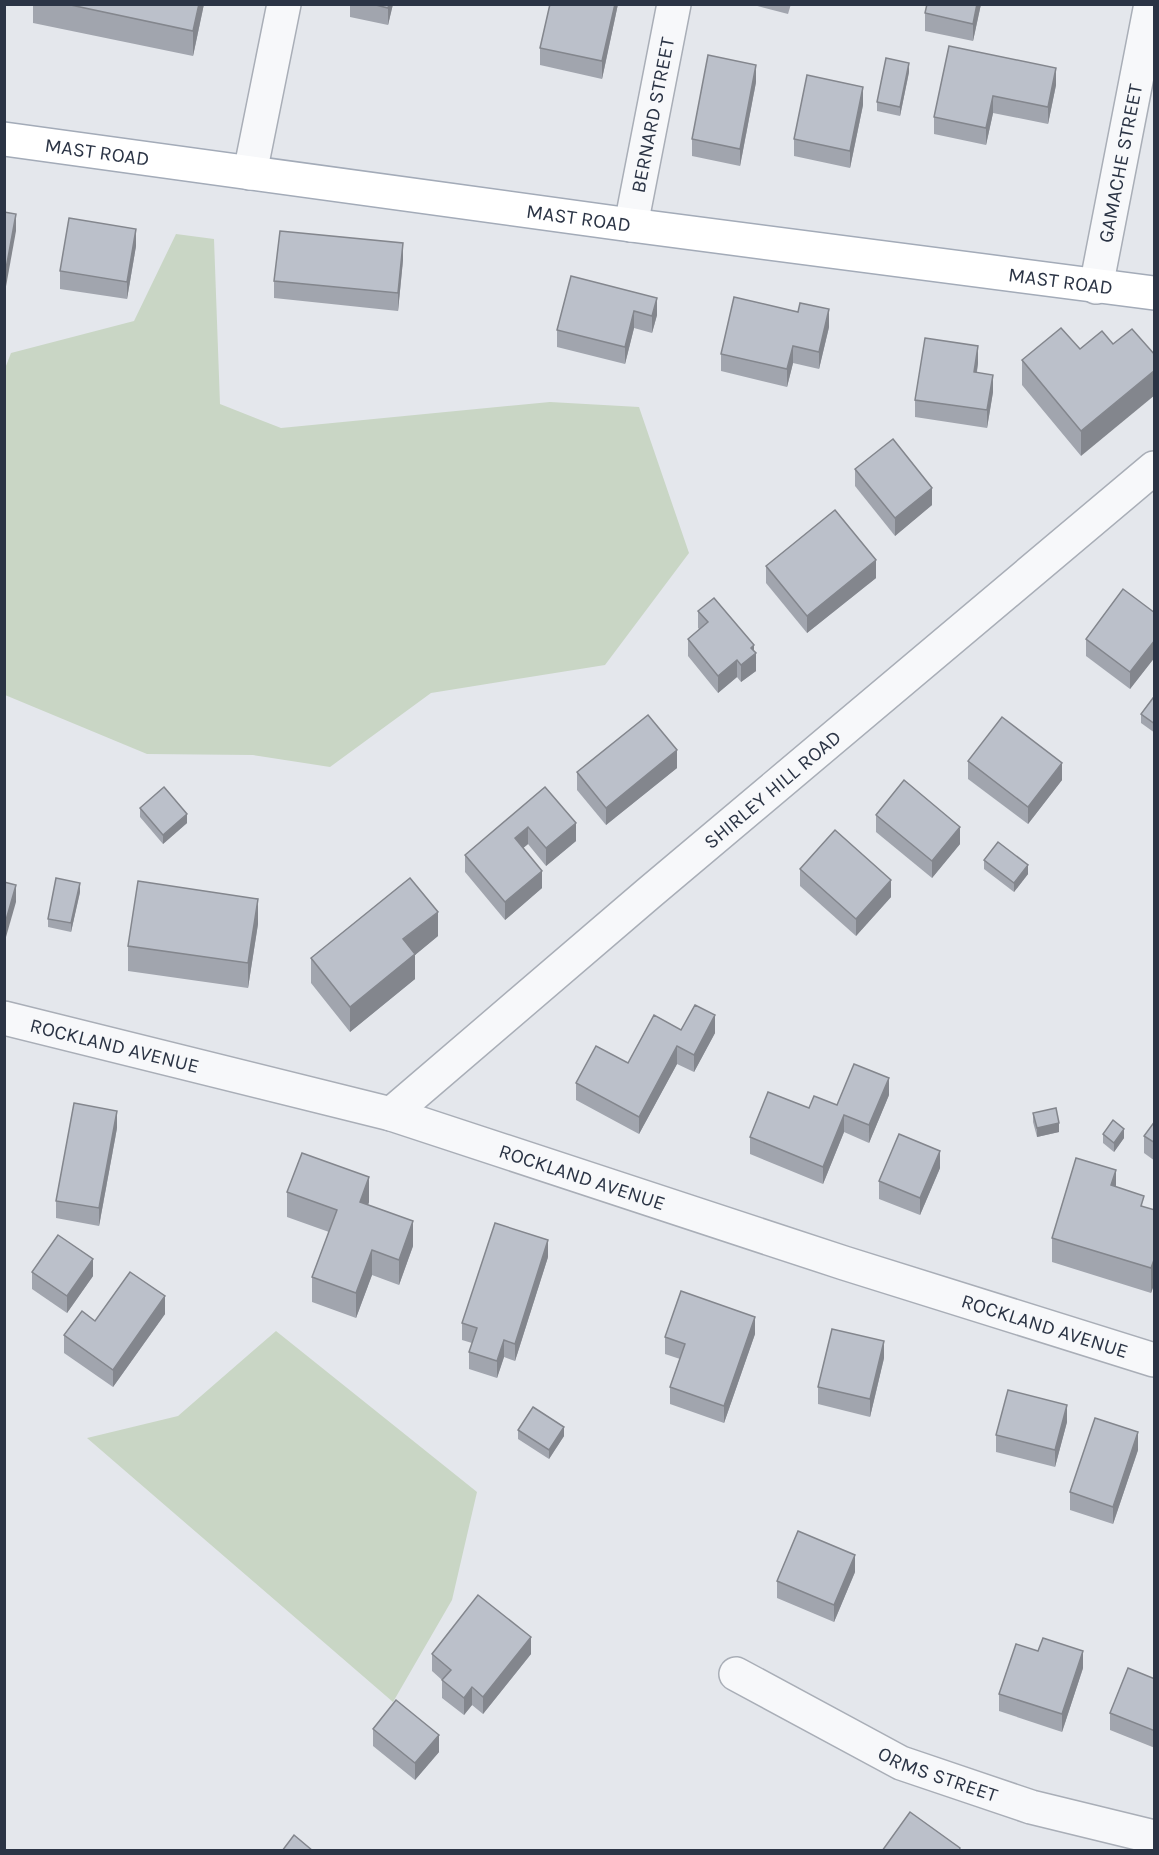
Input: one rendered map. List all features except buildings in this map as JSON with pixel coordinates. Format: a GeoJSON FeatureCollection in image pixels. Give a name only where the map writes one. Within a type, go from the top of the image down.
{"type":"FeatureCollection","features":[{"type":"Feature","properties":{"kind":"main road","name":"MAST ROAD"},"geometry":{"type":"LineString","coordinates":[[4,139],[631,225],[1155,293]]}},
{"type":"Feature","properties":{"kind":"street"},"geometry":{"type":"LineString","coordinates":[[250,173],[284,4]]}},
{"type":"Feature","properties":{"kind":"street","name":"BERNARD STREET"},"geometry":{"type":"LineString","coordinates":[[631,225],[674,4]]}},
{"type":"Feature","properties":{"kind":"street","name":"GAMACHE STREET"},"geometry":{"type":"LineString","coordinates":[[1096,287],[1151,4]]}},
{"type":"Feature","properties":{"kind":"street","name":"SHIRLEY HILL ROAD"},"geometry":{"type":"LineString","coordinates":[[391,1114],[649,893],[1155,468]]}},
{"type":"Feature","properties":{"kind":"street","name":"ROCKLAND AVENUE"},"geometry":{"type":"LineString","coordinates":[[4,1018],[391,1114],[844,1263],[1155,1360]]}},
{"type":"Feature","properties":{"kind":"street","name":"ORMS STREET"},"geometry":{"type":"LineString","coordinates":[[736,1674],[901,1762],[1031,1807],[1155,1837]]}},
{"type":"Feature","properties":{"kind":"green space"},"geometry":{"type":"Polygon","coordinates":[[[176,234],[214,239],[220,404],[281,428],[550,402],[639,407],[689,553],[605,665],[431,693],[330,767],[253,755],[147,754],[5,695],[4,371],[11,353],[134,321],[176,234]]]}},
{"type":"Feature","properties":{"kind":"green space"},"geometry":{"type":"Polygon","coordinates":[[[276,1331],[477,1492],[452,1600],[393,1702],[87,1438],[178,1416],[276,1331]]]}}]}
